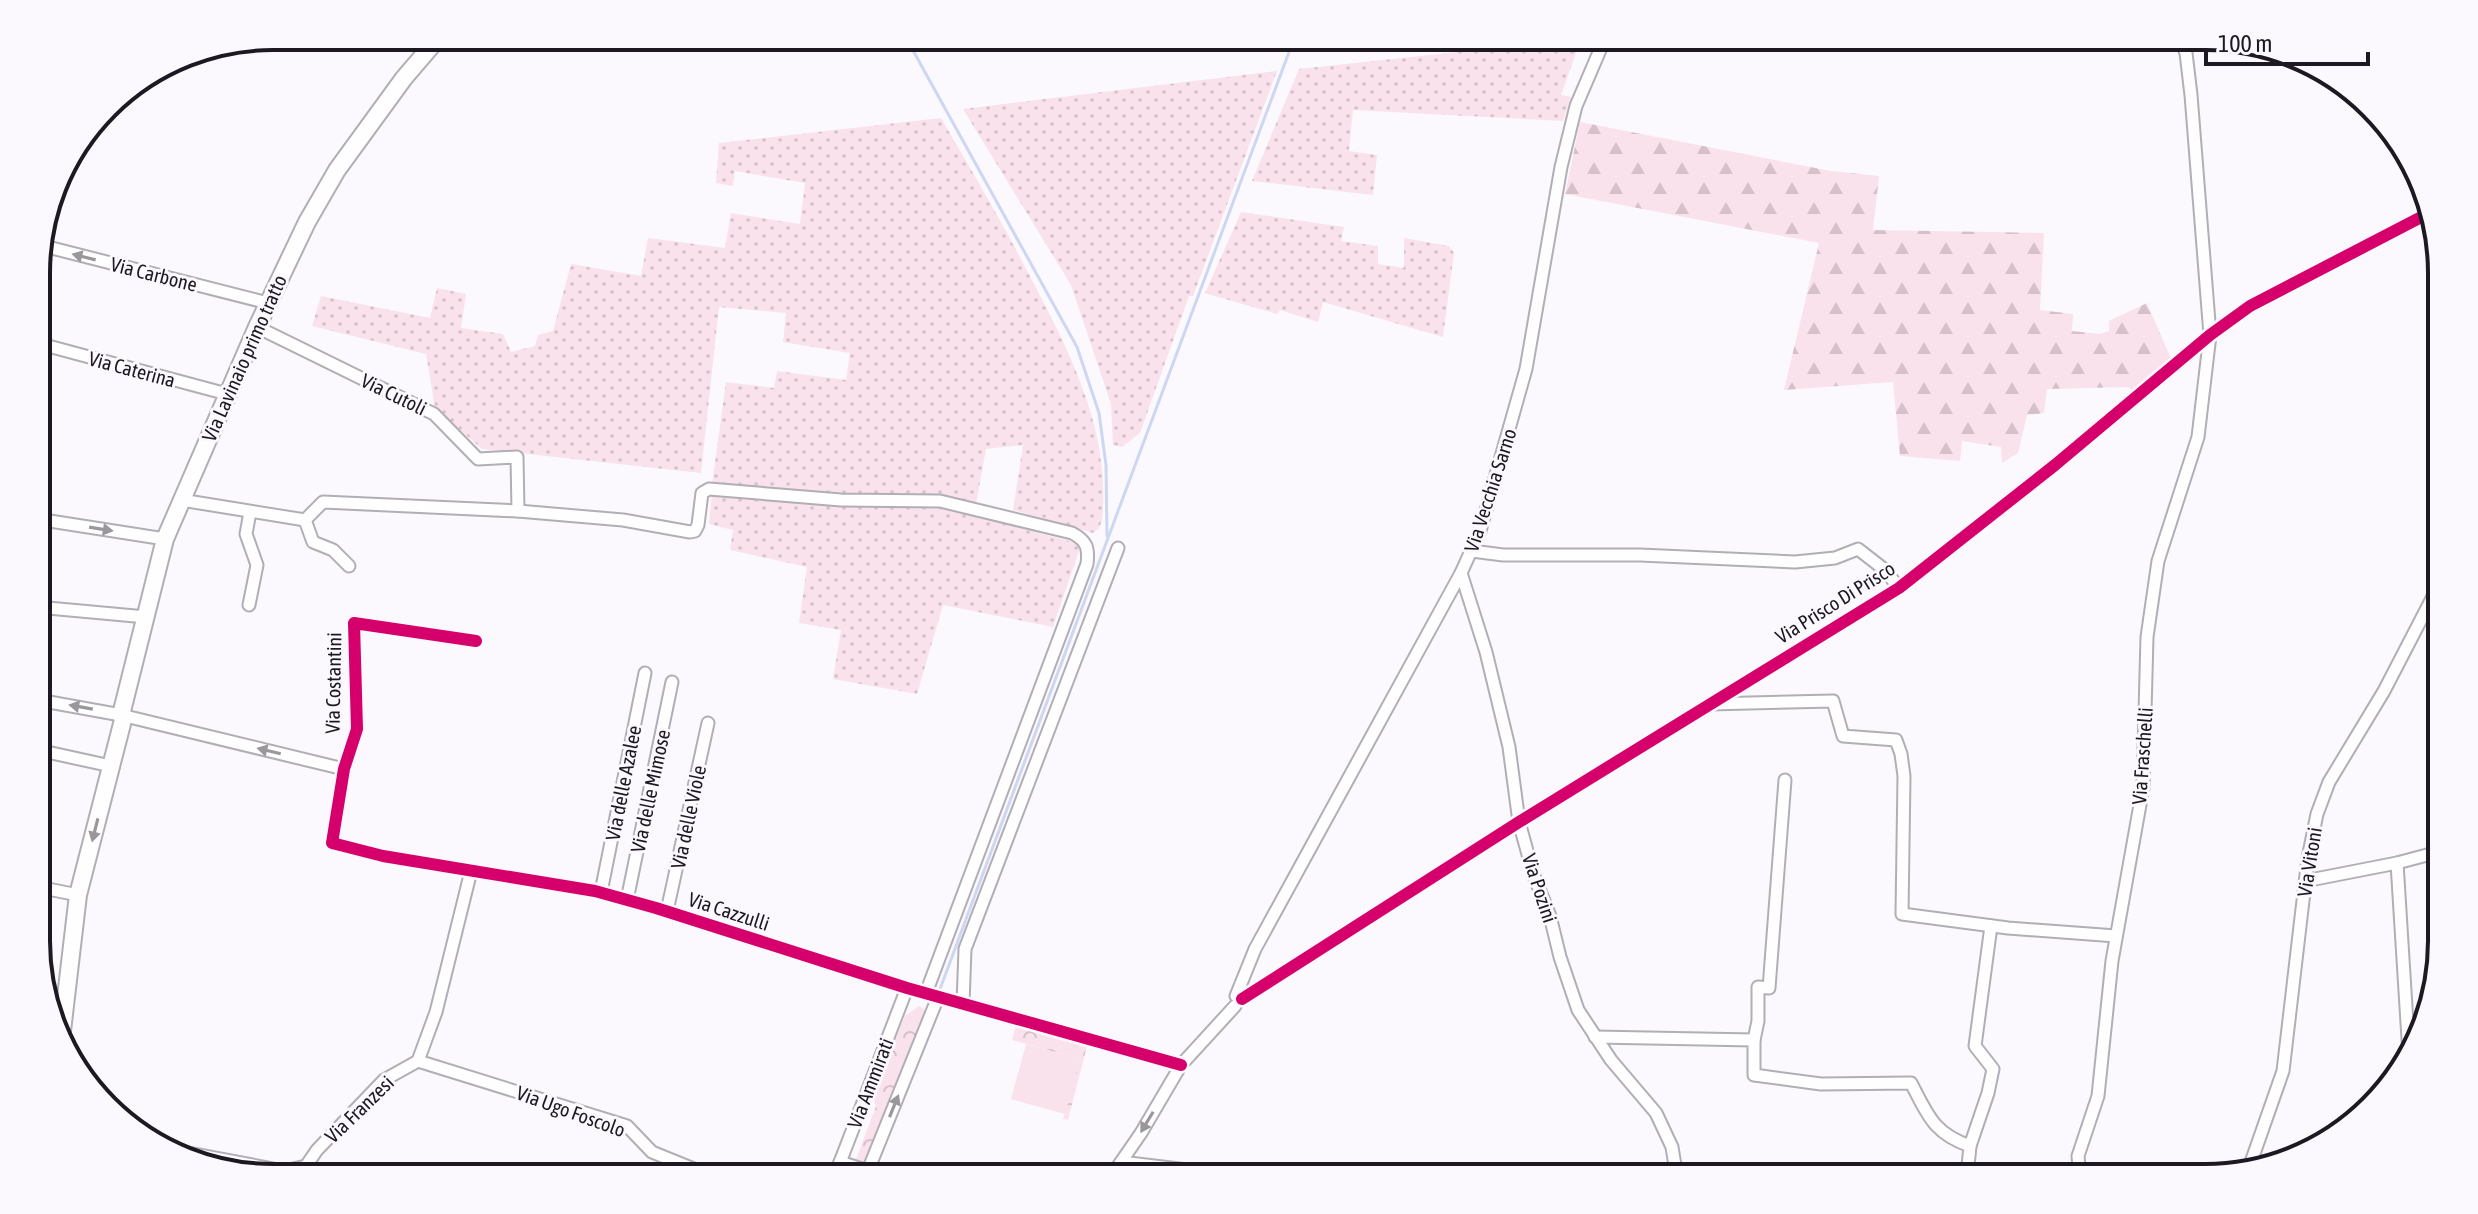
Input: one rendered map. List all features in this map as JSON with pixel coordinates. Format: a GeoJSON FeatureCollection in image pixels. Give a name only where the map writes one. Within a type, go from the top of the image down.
{"type":"FeatureCollection","features":[{"type":"Feature","properties":{"kind":"street","name":"Via Lavinaio primo tratto"},"geometry":{"type":"LineString","coordinates":[[64,1016],[78,895],[165,539],[257,327],[307,222],[337,170],[428,50]]}},
{"type":"Feature","properties":{"kind":"street","name":"Via Vecchia Sarno"},"geometry":{"type":"LineString","coordinates":[[1238,1000],[1255,949],[1461,573],[1480,531],[1526,369],[1561,167],[1572,121],[1599,50]]}},
{"type":"Feature","properties":{"kind":"street","name":"Via Fraschelli"},"geometry":{"type":"LineString","coordinates":[[2079,1164],[2078,1156],[2098,1096],[2116,936],[2143,788],[2147,637],[2158,561],[2198,437],[2210,335],[2185,50]]}},
{"type":"Feature","properties":{"kind":"street","name":"Via Prisco Di Prisco"},"geometry":{"type":"LineString","coordinates":[[1238,1000],[1708,704],[1899,588],[2055,465],[2210,335],[2250,306],[2420,217]]}},
{"type":"Feature","properties":{"kind":"street","name":"Via Carbone"},"geometry":{"type":"LineString","coordinates":[[51,248],[268,303]]}},
{"type":"Feature","properties":{"kind":"street","name":"Via Cutoli"},"geometry":{"type":"LineString","coordinates":[[257,327],[434,414],[478,459],[517,457],[518,511]]}},
{"type":"Feature","properties":{"kind":"street","name":"Via Caterina"},"geometry":{"type":"LineString","coordinates":[[50,346],[227,394]]}},
{"type":"Feature","properties":{"kind":"street","name":"Via Ammirati"},"geometry":{"type":"LineString","coordinates":[[518,511],[623,520],[690,532],[695,531],[698,525],[702,493],[709,489],[841,500],[940,501],[1072,533],[1083,539],[1089,549],[1087,564],[870,1164]]}},
{"type":"Feature","properties":{"kind":"street"},"geometry":{"type":"LineString","coordinates":[[181,500],[305,520]]}},
{"type":"Feature","properties":{"kind":"street"},"geometry":{"type":"LineString","coordinates":[[305,520],[323,502],[518,511]]}},
{"type":"Feature","properties":{"kind":"street"},"geometry":{"type":"LineString","coordinates":[[249,605],[257,565],[246,534],[250,512]]}},
{"type":"Feature","properties":{"kind":"street"},"geometry":{"type":"LineString","coordinates":[[305,520],[313,542],[333,550],[349,566]]}},
{"type":"Feature","properties":{"kind":"street"},"geometry":{"type":"LineString","coordinates":[[50,521],[165,539]]}},
{"type":"Feature","properties":{"kind":"street"},"geometry":{"type":"LineString","coordinates":[[963,1004],[965,949],[1118,548]]}},
{"type":"Feature","properties":{"kind":"street"},"geometry":{"type":"LineString","coordinates":[[1472,551],[1503,555],[1640,555],[1795,562],[1835,558],[1858,549],[1885,570],[1899,588]]}},
{"type":"Feature","properties":{"kind":"street","name":"Via Pozini"},"geometry":{"type":"LineString","coordinates":[[1461,573],[1486,652],[1509,747],[1519,822],[1578,1010],[1611,1060],[1656,1113],[1672,1147],[1675,1164]]}},
{"type":"Feature","properties":{"kind":"street","name":"Via Vitoni"},"geometry":{"type":"LineString","coordinates":[[2252,1159],[2283,1071],[2305,881],[2317,814],[2329,782],[2384,691],[2428,606]]}},
{"type":"Feature","properties":{"kind":"street"},"geometry":{"type":"LineString","coordinates":[[50,608],[146,617]]}},
{"type":"Feature","properties":{"kind":"street","name":"Via Costantini"},"geometry":{"type":"LineString","coordinates":[[344,769],[357,729],[354,623],[476,641]]}},
{"type":"Feature","properties":{"kind":"street","name":"Via delle Azalee"},"geometry":{"type":"LineString","coordinates":[[601,892],[645,673]]}},
{"type":"Feature","properties":{"kind":"street","name":"Via delle Mimose"},"geometry":{"type":"LineString","coordinates":[[627,900],[672,682]]}},
{"type":"Feature","properties":{"kind":"street"},"geometry":{"type":"LineString","coordinates":[[1708,704],[1833,701],[1843,736],[1896,740],[1904,776],[1902,914],[1991,926],[2116,936]]}},
{"type":"Feature","properties":{"kind":"street"},"geometry":{"type":"LineString","coordinates":[[50,702],[122,716],[344,769]]}},
{"type":"Feature","properties":{"kind":"street","name":"Via delle Viole"},"geometry":{"type":"LineString","coordinates":[[667,911],[708,723]]}},
{"type":"Feature","properties":{"kind":"street"},"geometry":{"type":"LineString","coordinates":[[50,753],[111,766]]}},
{"type":"Feature","properties":{"kind":"street","name":"Via Cazzulli"},"geometry":{"type":"LineString","coordinates":[[344,769],[332,843],[383,856],[601,892],[907,988],[1181,1065]]}},
{"type":"Feature","properties":{"kind":"street"},"geometry":{"type":"LineString","coordinates":[[1785,780],[1769,988],[1758,987],[1754,1075],[1821,1084],[1911,1083],[1934,1126],[1970,1146]]}},
{"type":"Feature","properties":{"kind":"street"},"geometry":{"type":"LineString","coordinates":[[2305,881],[2428,855]]}},
{"type":"Feature","properties":{"kind":"street"},"geometry":{"type":"LineString","coordinates":[[2397,863],[2408,1034]]}},
{"type":"Feature","properties":{"kind":"street"},"geometry":{"type":"LineString","coordinates":[[418,1061],[436,1012],[471,871]]}},
{"type":"Feature","properties":{"kind":"street"},"geometry":{"type":"LineString","coordinates":[[50,889],[78,895]]}},
{"type":"Feature","properties":{"kind":"street"},"geometry":{"type":"LineString","coordinates":[[1968,1164],[1970,1146],[1993,1069],[1975,1046],[1991,926]]}},
{"type":"Feature","properties":{"kind":"street","name":"Via Ammirati"},"geometry":{"type":"LineString","coordinates":[[840,1162],[907,988]]}},
{"type":"Feature","properties":{"kind":"street"},"geometry":{"type":"LineString","coordinates":[[1138,1164],[1121,1162],[1181,1065],[1238,1000]]}},
{"type":"Feature","properties":{"kind":"street"},"geometry":{"type":"LineString","coordinates":[[1595,1037],[1754,1040]]}},
{"type":"Feature","properties":{"kind":"street","name":"Via Franzesi"},"geometry":{"type":"LineString","coordinates":[[307,1164],[384,1080],[418,1061]]}},
{"type":"Feature","properties":{"kind":"street","name":"Via Ugo Foscolo"},"geometry":{"type":"LineString","coordinates":[[418,1061],[627,1126],[652,1152],[682,1164]]}},
{"type":"Feature","properties":{"kind":"street"},"geometry":{"type":"LineString","coordinates":[[840,1162],[844,1164]]}},
{"type":"Feature","properties":{"kind":"green space"},"geometry":{"type":"Polygon","coordinates":[[[1478,50],[1577,50],[1561,95],[1571,97],[1563,121],[1353,110],[1349,151],[1377,155],[1373,195],[1252,181],[1299,69],[1478,50]]]}},
{"type":"Feature","properties":{"kind":"green space"},"geometry":{"type":"Polygon","coordinates":[[[1277,71],[1193,296],[1189,296],[1140,433],[1122,447],[1113,445],[1111,404],[1071,285],[963,109],[1277,71]]]}},
{"type":"Feature","properties":{"kind":"green space"},"geometry":{"type":"Polygon","coordinates":[[[941,118],[1023,263],[1062,340],[1086,398],[1101,457],[1103,489],[1102,521],[1093,533],[1013,510],[1023,445],[986,449],[976,504],[907,495],[712,484],[726,382],[774,388],[777,371],[846,380],[850,353],[783,342],[786,313],[719,307],[701,473],[482,449],[435,408],[426,354],[312,326],[321,296],[430,318],[437,288],[466,294],[461,328],[503,334],[511,352],[535,346],[538,335],[553,331],[571,264],[641,276],[648,238],[725,248],[731,213],[800,224],[805,183],[735,171],[733,186],[716,183],[719,143],[941,118]]]}},
{"type":"Feature","properties":{"kind":"green space"},"geometry":{"type":"Polygon","coordinates":[[[1580,122],[1831,171],[1879,176],[1873,230],[2044,233],[2040,310],[2073,314],[2072,331],[2100,334],[2109,331],[2109,321],[2147,303],[2172,361],[2134,392],[2129,387],[2047,389],[2044,413],[2027,415],[2018,453],[2002,463],[2001,447],[1962,441],[1960,461],[1900,456],[1893,382],[1784,390],[1819,243],[1565,194],[1580,122]]]}},
{"type":"Feature","properties":{"kind":"green space"},"geometry":{"type":"Polygon","coordinates":[[[1241,212],[1344,227],[1341,241],[1378,246],[1378,264],[1404,268],[1404,238],[1449,246],[1454,253],[1443,337],[1323,302],[1318,322],[1280,310],[1277,314],[1205,293],[1241,212]]]}},
{"type":"Feature","properties":{"kind":"green space"},"geometry":{"type":"Polygon","coordinates":[[[712,493],[945,509],[1077,543],[1080,548],[1053,627],[943,605],[917,694],[833,679],[841,630],[799,623],[807,567],[730,550],[733,530],[709,524],[712,493]]]}},
{"type":"Feature","properties":{"kind":"green space"},"geometry":{"type":"Polygon","coordinates":[[[919,1006],[924,1009],[925,1015],[867,1164],[860,1164],[855,1162],[876,1106],[872,1096],[905,1016],[919,1006]]]}},
{"type":"Feature","properties":{"kind":"green space"},"geometry":{"type":"Polygon","coordinates":[[[1016,1026],[1087,1046],[1068,1120],[1063,1119],[1080,1059],[1012,1040],[1016,1026]]]}},
{"type":"Feature","properties":{"kind":"green space"},"geometry":{"type":"Polygon","coordinates":[[[1026,1044],[1080,1059],[1065,1114],[1011,1099],[1026,1044]]]}},
{"type":"Feature","properties":{"kind":"waterway"},"geometry":{"type":"LineString","coordinates":[[913,50],[1077,347],[1099,413],[1106,465],[1107,536]]}},
{"type":"Feature","properties":{"kind":"waterway"},"geometry":{"type":"LineString","coordinates":[[940,989],[1290,50]]}},
{"type":"Feature","properties":{"kind":"cycle path"},"geometry":{"type":"LineString","coordinates":[[1242,999],[1519,822],[1899,588],[2055,465],[2210,335],[2250,306],[2420,217]]}},
{"type":"Feature","properties":{"kind":"cycle path"},"geometry":{"type":"LineString","coordinates":[[476,641],[354,623],[357,729],[344,769],[332,843],[383,856],[595,891],[907,988],[1181,1065]]}}]}
